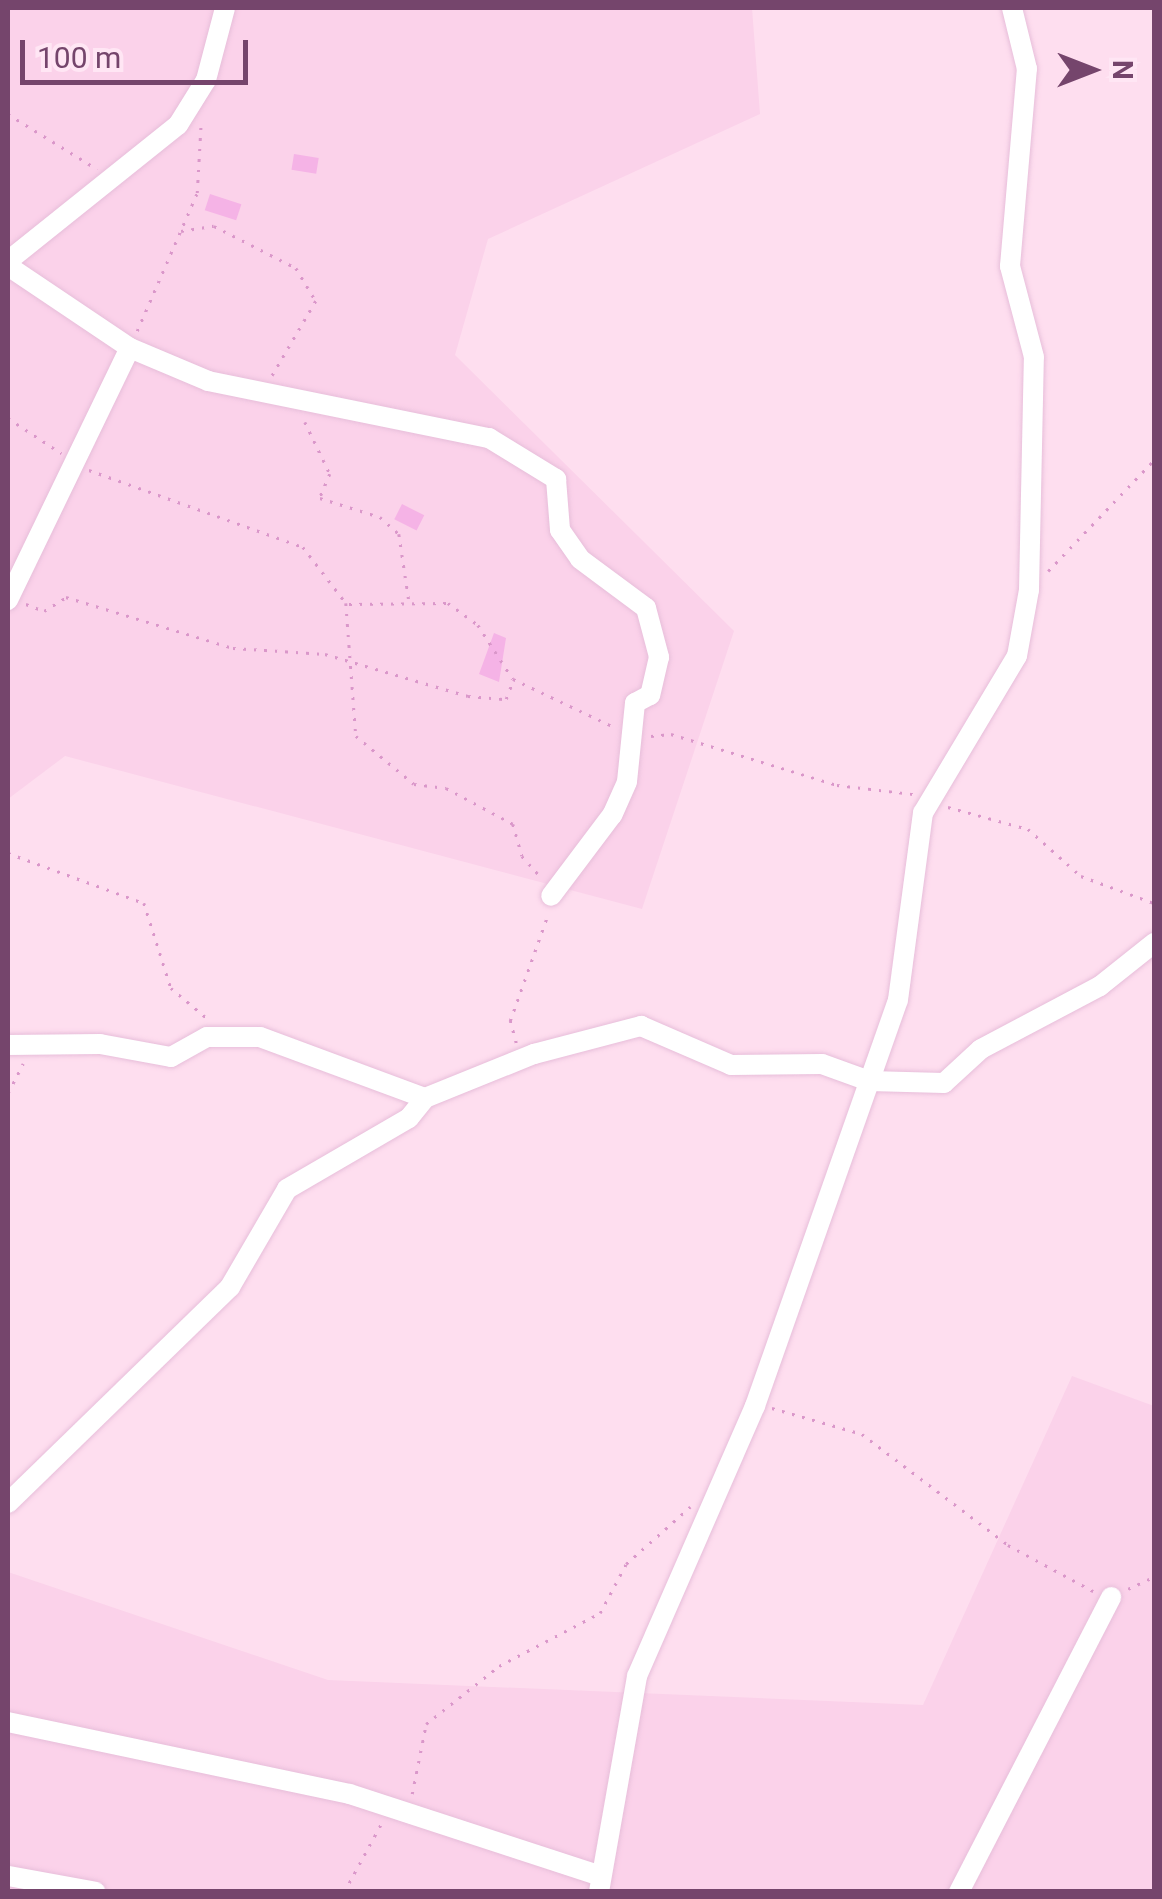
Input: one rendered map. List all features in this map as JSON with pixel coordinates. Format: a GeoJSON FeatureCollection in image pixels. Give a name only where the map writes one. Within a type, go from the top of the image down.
{"type":"FeatureCollection","features":[{"type":"Feature","properties":{"kind":"street"},"geometry":{"type":"LineString","coordinates":[[225,8],[206,80],[178,124],[8,264],[130,348],[290,403],[488,438],[556,479],[560,530],[580,560],[646,608],[660,657],[628,731],[626,782],[612,815],[552,896]]}},
{"type":"Feature","properties":{"kind":"street"},"geometry":{"type":"LineString","coordinates":[[8,1722],[410,1813],[600,1884],[637,1676],[755,1406],[898,1000],[929,798],[957,744],[1011,678],[1030,590],[1034,357],[1010,250],[1028,69],[1012,8]]}},
{"type":"Feature","properties":{"kind":"street"},"geometry":{"type":"LineString","coordinates":[[9,597],[80,464],[130,348]]}},
{"type":"Feature","properties":{"kind":"street"},"geometry":{"type":"LineString","coordinates":[[8,1503],[219,1300],[287,1189],[409,1118],[425,1098],[520,1060],[654,1027],[730,1065],[822,1064],[869,1081],[944,1083],[981,1049],[1100,986],[1154,942]]}},
{"type":"Feature","properties":{"kind":"street"},"geometry":{"type":"LineString","coordinates":[[8,1045],[39,1051],[100,1044],[171,1057],[224,1033],[373,1073],[425,1098]]}},
{"type":"Feature","properties":{"kind":"street"},"geometry":{"type":"LineString","coordinates":[[959,1892],[1111,1597]]}},
{"type":"Feature","properties":{"kind":"street"},"geometry":{"type":"LineString","coordinates":[[8,1876],[96,1892]]}},
{"type":"Feature","properties":{"kind":"path"},"geometry":{"type":"LineString","coordinates":[[130,348],[197,192],[202,110]]}},
{"type":"Feature","properties":{"kind":"path"},"geometry":{"type":"LineString","coordinates":[[8,114],[111,178]]}},
{"type":"Feature","properties":{"kind":"path"},"geometry":{"type":"LineString","coordinates":[[179,231],[214,226],[296,268],[316,300],[263,396]]}},
{"type":"Feature","properties":{"kind":"path"},"geometry":{"type":"LineString","coordinates":[[290,403],[306,416],[330,474],[320,498],[399,534],[410,602]]}},
{"type":"Feature","properties":{"kind":"path"},"geometry":{"type":"LineString","coordinates":[[8,418],[80,464],[303,547],[346,603],[356,736],[414,784],[446,788],[513,824],[522,856],[552,896],[510,1022],[520,1060]]}},
{"type":"Feature","properties":{"kind":"path"},"geometry":{"type":"LineString","coordinates":[[1030,590],[1154,460]]}},
{"type":"Feature","properties":{"kind":"path"},"geometry":{"type":"LineString","coordinates":[[9,597],[44,610],[66,598],[234,648],[280,646],[468,696],[506,699],[514,679]]}},
{"type":"Feature","properties":{"kind":"path"},"geometry":{"type":"LineString","coordinates":[[346,603],[448,603],[470,618],[514,679],[628,731],[670,734],[837,785],[929,798],[1028,828],[1081,876],[1154,903]]}},
{"type":"Feature","properties":{"kind":"path"},"geometry":{"type":"LineString","coordinates":[[8,853],[144,903],[170,988],[224,1033]]}},
{"type":"Feature","properties":{"kind":"path"},"geometry":{"type":"LineString","coordinates":[[8,1093],[39,1051]]}},
{"type":"Feature","properties":{"kind":"path"},"geometry":{"type":"LineString","coordinates":[[755,1406],[804,1412],[862,1434],[912,1464],[929,1488],[1008,1546],[1111,1597],[1154,1577]]}},
{"type":"Feature","properties":{"kind":"path"},"geometry":{"type":"LineString","coordinates":[[344,1892],[384,1818],[410,1813],[426,1724],[512,1658],[600,1614],[626,1564],[696,1502]]}},
{"type":"Feature","properties":{"kind":"shaded area"},"geometry":{"type":"Polygon","coordinates":[[[8,8],[752,8],[760,114],[488,239],[455,355],[734,631],[642,909],[65,756],[8,799],[8,8]]]}},
{"type":"Feature","properties":{"kind":"shaded area"},"geometry":{"type":"Polygon","coordinates":[[[1072,1376],[1154,1406],[1154,1891],[8,1892],[8,1572],[328,1680],[923,1705],[1072,1376]]]}},
{"type":"Feature","properties":{"kind":"building"},"geometry":{"type":"Polygon","coordinates":[[[294,154],[319,158],[316,174],[291,170],[294,154]]]}},
{"type":"Feature","properties":{"kind":"building"},"geometry":{"type":"Polygon","coordinates":[[[210,194],[241,204],[236,220],[205,210],[210,194]]]}},
{"type":"Feature","properties":{"kind":"building"},"geometry":{"type":"Polygon","coordinates":[[[402,504],[424,515],[417,530],[394,519],[402,504]]]}},
{"type":"Feature","properties":{"kind":"building"},"geometry":{"type":"Polygon","coordinates":[[[494,633],[506,638],[499,682],[479,674],[494,633]]]}}]}
